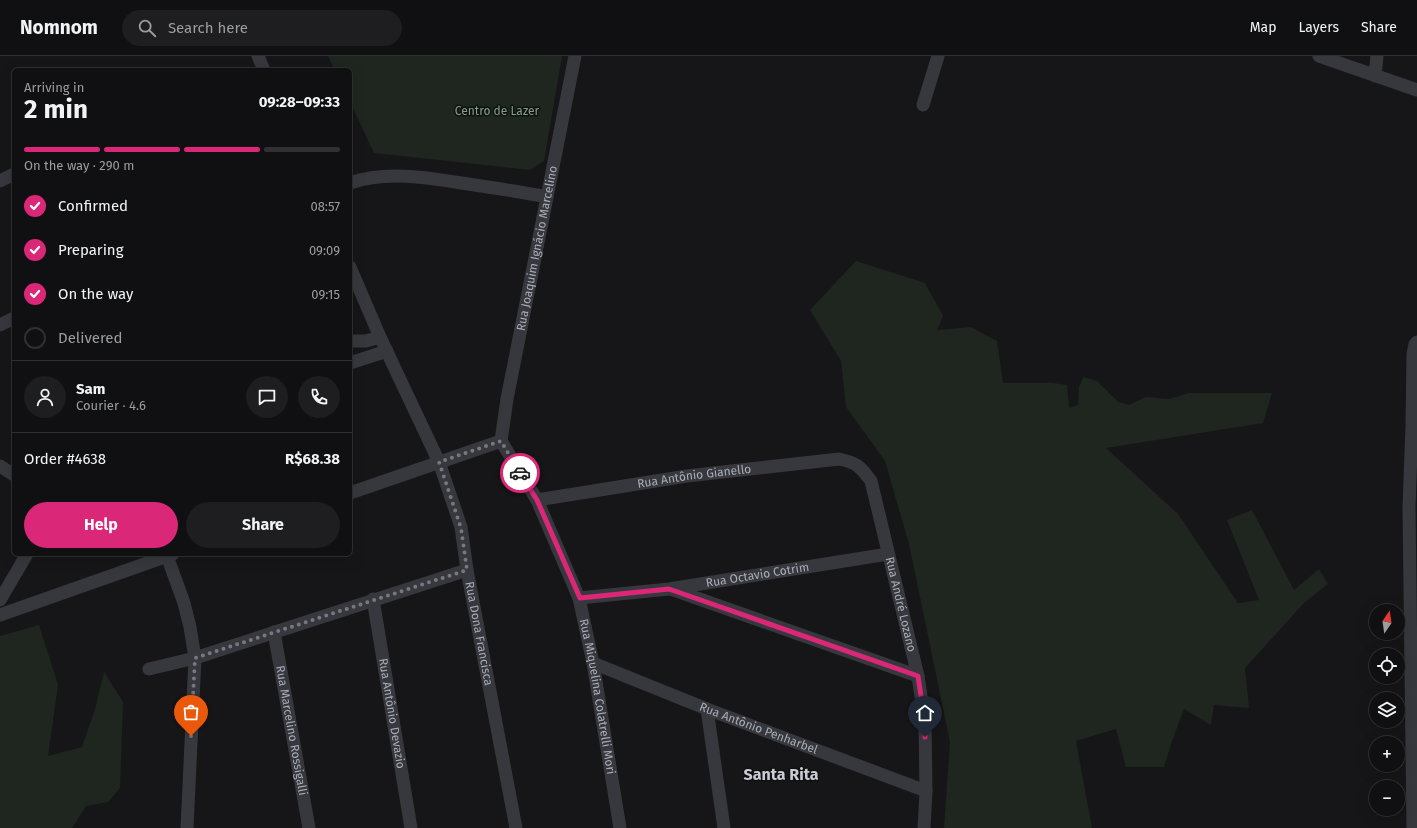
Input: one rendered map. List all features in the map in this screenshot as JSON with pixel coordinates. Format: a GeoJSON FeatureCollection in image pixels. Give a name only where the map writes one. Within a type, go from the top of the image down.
{"type":"FeatureCollection","features":[{"type":"Feature","properties":{"kind":"street"},"geometry":{"type":"LineString","coordinates":[[258,56],[263,68]]}},
{"type":"Feature","properties":{"kind":"street","name":"Rua Joaquim Ignácio Marcelino"},"geometry":{"type":"LineString","coordinates":[[501,441],[507,399],[575,56]]}},
{"type":"Feature","properties":{"kind":"street"},"geometry":{"type":"LineString","coordinates":[[923,105],[938,56]]}},
{"type":"Feature","properties":{"kind":"street"},"geometry":{"type":"LineString","coordinates":[[1319,56],[1417,90]]}},
{"type":"Feature","properties":{"kind":"street"},"geometry":{"type":"LineString","coordinates":[[1375,76],[1377,56]]}},
{"type":"Feature","properties":{"kind":"street"},"geometry":{"type":"LineString","coordinates":[[0,182],[12,175]]}},
{"type":"Feature","properties":{"kind":"street"},"geometry":{"type":"LineString","coordinates":[[352,182],[362,179],[425,177],[547,197]]}},
{"type":"Feature","properties":{"kind":"street","name":"Rua Dona Francisca"},"geometry":{"type":"LineString","coordinates":[[352,272],[380,337],[439,462],[461,528],[467,570],[516,828]]}},
{"type":"Feature","properties":{"kind":"street"},"geometry":{"type":"LineString","coordinates":[[0,325],[12,319]]}},
{"type":"Feature","properties":{"kind":"street"},"geometry":{"type":"LineString","coordinates":[[352,341],[366,341],[380,337]]}},
{"type":"Feature","properties":{"kind":"street"},"geometry":{"type":"LineString","coordinates":[[1414,828],[1415,761],[1413,507],[1415,348]]}},
{"type":"Feature","properties":{"kind":"street"},"geometry":{"type":"LineString","coordinates":[[352,361],[387,351]]}},
{"type":"Feature","properties":{"kind":"street"},"geometry":{"type":"LineString","coordinates":[[352,492],[501,441]]}},
{"type":"Feature","properties":{"kind":"street","name":"Rua Miquelina Colatrelli Mori"},"geometry":{"type":"LineString","coordinates":[[501,441],[537,500],[580,598],[593,663],[620,828]]}},
{"type":"Feature","properties":{"kind":"street","name":"Rua Antônio Gianello"},"geometry":{"type":"LineString","coordinates":[[537,500],[687,476],[839,459],[853,462]]}},
{"type":"Feature","properties":{"kind":"street","name":"Rua André Lozano"},"geometry":{"type":"LineString","coordinates":[[853,462],[862,469],[871,481],[888,554],[904,612],[918,676],[925,723],[926,791],[924,828]]}},
{"type":"Feature","properties":{"kind":"street"},"geometry":{"type":"LineString","coordinates":[[0,466],[12,474]]}},
{"type":"Feature","properties":{"kind":"street","name":"Rua Octavio Cotrim"},"geometry":{"type":"LineString","coordinates":[[580,598],[669,589],[888,554]]}},
{"type":"Feature","properties":{"kind":"street"},"geometry":{"type":"LineString","coordinates":[[0,600],[26,556]]}},
{"type":"Feature","properties":{"kind":"street"},"geometry":{"type":"LineString","coordinates":[[0,615],[165,556]]}},
{"type":"Feature","properties":{"kind":"street"},"geometry":{"type":"LineString","coordinates":[[168,556],[184,603],[195,658],[187,828]]}},
{"type":"Feature","properties":{"kind":"street"},"geometry":{"type":"LineString","coordinates":[[149,669],[195,658],[373,599],[467,570]]}},
{"type":"Feature","properties":{"kind":"street"},"geometry":{"type":"LineString","coordinates":[[669,589],[918,676]]}},
{"type":"Feature","properties":{"kind":"street","name":"Rua Antônio Devazio"},"geometry":{"type":"LineString","coordinates":[[373,599],[411,828]]}},
{"type":"Feature","properties":{"kind":"street","name":"Rua Marcelino Rossigalli"},"geometry":{"type":"LineString","coordinates":[[274,632],[310,828]]}},
{"type":"Feature","properties":{"kind":"street","name":"Rua Antônio Penharbel"},"geometry":{"type":"LineString","coordinates":[[593,663],[707,709],[926,791]]}},
{"type":"Feature","properties":{"kind":"street"},"geometry":{"type":"LineString","coordinates":[[707,709],[724,828]]}},
{"type":"Feature","properties":{"kind":"green space","name":"Centro de Lazer"},"geometry":{"type":"Polygon","coordinates":[[[328,56],[562,56],[544,161],[530,170],[374,153],[352,106],[352,68],[334,68],[328,56]]]}},
{"type":"Feature","properties":{"kind":"green space"},"geometry":{"type":"Polygon","coordinates":[[[856,261],[925,283],[943,316],[937,330],[971,327],[997,341],[1003,383],[1053,383],[1067,385],[1069,408],[1078,405],[1079,387],[1083,377],[1097,381],[1118,402],[1129,405],[1146,397],[1169,399],[1189,393],[1272,393],[1263,423],[1106,448],[1178,514],[1238,603],[1259,600],[1227,520],[1252,510],[1294,590],[1319,569],[1328,584],[1304,603],[1245,668],[1249,708],[1214,705],[1211,725],[1184,709],[1164,767],[1126,767],[1116,729],[1076,741],[1092,828],[944,828],[950,742],[909,544],[885,461],[846,407],[841,361],[810,310],[856,261]]]}},
{"type":"Feature","properties":{"kind":"green space"},"geometry":{"type":"Polygon","coordinates":[[[39,625],[58,685],[48,756],[82,747],[95,709],[104,672],[123,702],[120,788],[108,802],[86,806],[72,828],[0,828],[0,636],[39,625]]]}},
{"type":"Feature","properties":{"kind":"way so far"},"geometry":{"type":"LineString","coordinates":[[191,736],[195,658],[373,599],[467,570],[461,528],[439,462],[501,441],[520,473]]}},
{"type":"Feature","properties":{"kind":"district","name":"Santa Rita"},"geometry":{"type":"Point","coordinates":[781,774]}},
{"type":"Feature","properties":{"kind":"route"},"geometry":{"type":"LineString","coordinates":[[520,473],[537,500],[580,598],[669,589],[918,676],[925,723],[925,737]]}}]}
